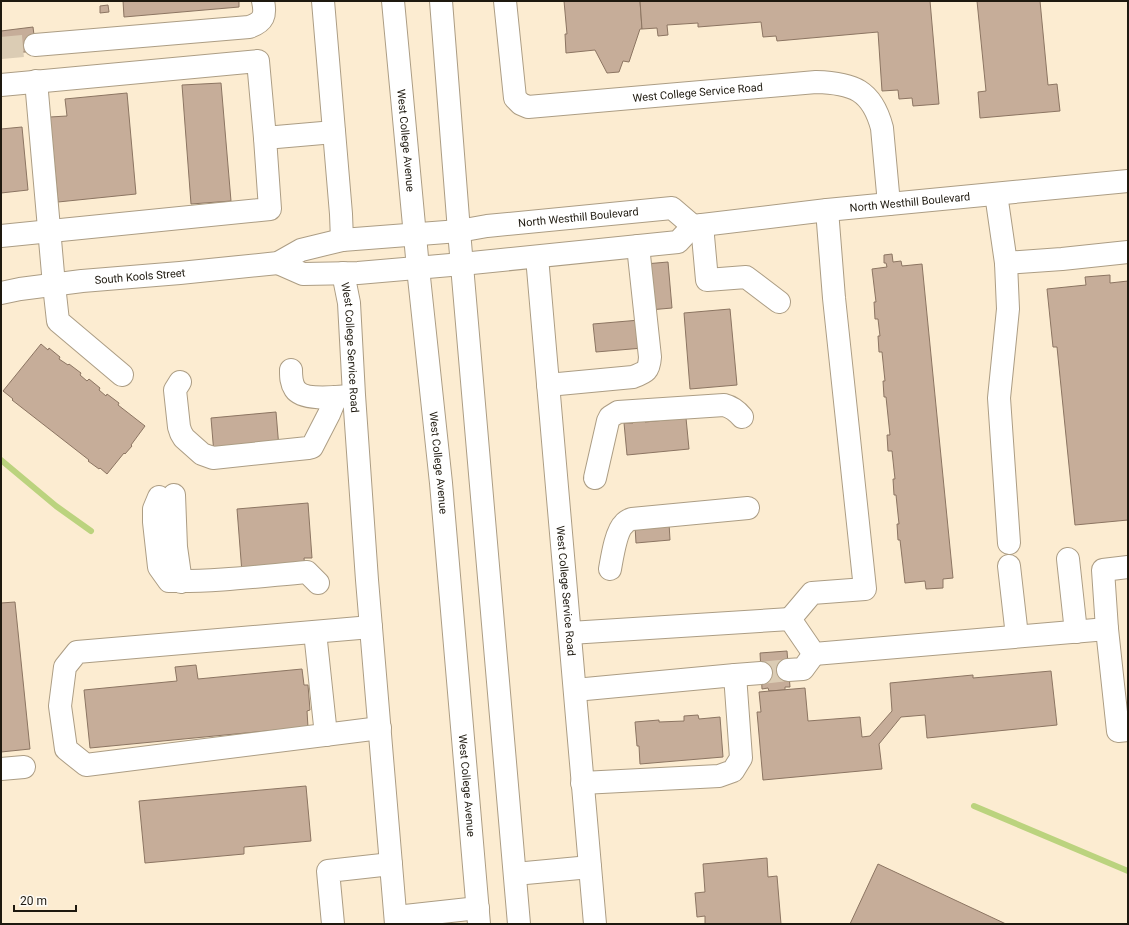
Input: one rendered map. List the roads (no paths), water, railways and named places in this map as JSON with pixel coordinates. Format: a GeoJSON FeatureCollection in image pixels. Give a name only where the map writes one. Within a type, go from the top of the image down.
{"type":"FeatureCollection","features":[{"type":"Feature","properties":{"kind":"street"},"geometry":{"type":"LineString","coordinates":[[258,1],[255,8],[249,14],[241,16],[69,31],[62,33],[47,43],[35,39],[249,27],[256,25],[264,16],[265,10],[263,1]]}},
{"type":"Feature","properties":{"kind":"street"},"geometry":{"type":"LineString","coordinates":[[323,1],[342,240]]}},
{"type":"Feature","properties":{"kind":"street","name":"West College Avenue"},"geometry":{"type":"LineString","coordinates":[[393,1],[418,268],[441,483],[479,916]]}},
{"type":"Feature","properties":{"kind":"street"},"geometry":{"type":"LineString","coordinates":[[441,1],[459,231],[519,924]]}},
{"type":"Feature","properties":{"kind":"street","name":"West College Service Road"},"geometry":{"type":"LineString","coordinates":[[506,1],[515,98],[521,104],[528,107],[816,82],[856,88],[867,96],[880,120],[889,204]]}},
{"type":"Feature","properties":{"kind":"street"},"geometry":{"type":"LineString","coordinates":[[1,85],[258,61],[270,209],[1,236]]}},
{"type":"Feature","properties":{"kind":"street"},"geometry":{"type":"LineString","coordinates":[[36,82],[58,321],[122,375]]}},
{"type":"Feature","properties":{"kind":"street"},"geometry":{"type":"LineString","coordinates":[[265,138],[334,132]]}},
{"type":"Feature","properties":{"kind":"street","name":"North Westhill Boulevard"},"geometry":{"type":"LineString","coordinates":[[416,234],[459,231],[487,226],[672,208],[698,225],[827,210],[1128,181]]}},
{"type":"Feature","properties":{"kind":"street"},"geometry":{"type":"LineString","coordinates":[[996,194],[1006,263],[1008,309],[999,398],[1010,543]]}},
{"type":"Feature","properties":{"kind":"street"},"geometry":{"type":"LineString","coordinates":[[570,632],[790,619],[812,593],[865,589],[834,298],[827,210]]}},
{"type":"Feature","properties":{"kind":"street"},"geometry":{"type":"LineString","coordinates":[[462,264],[678,242],[698,225]]}},
{"type":"Feature","properties":{"kind":"street"},"geometry":{"type":"LineString","coordinates":[[698,225],[707,280],[746,277],[779,302]]}},
{"type":"Feature","properties":{"kind":"street","name":"South Kools Street"},"geometry":{"type":"LineString","coordinates":[[1,293],[82,281],[278,263],[301,250],[342,240],[416,234]]}},
{"type":"Feature","properties":{"kind":"street"},"geometry":{"type":"LineString","coordinates":[[548,385],[633,377],[645,373],[649,366],[650,357],[638,246]]}},
{"type":"Feature","properties":{"kind":"street"},"geometry":{"type":"LineString","coordinates":[[1006,263],[1128,252]]}},
{"type":"Feature","properties":{"kind":"street","name":"West College Service Road"},"geometry":{"type":"LineString","coordinates":[[537,257],[595,924]]}},
{"type":"Feature","properties":{"kind":"street","name":"South Kools Street"},"geometry":{"type":"LineString","coordinates":[[278,263],[303,274],[343,273],[462,264]]}},
{"type":"Feature","properties":{"kind":"street","name":"West College Service Road"},"geometry":{"type":"LineString","coordinates":[[343,273],[349,303],[345,396],[371,627],[396,920]]}},
{"type":"Feature","properties":{"kind":"street"},"geometry":{"type":"LineString","coordinates":[[291,370],[292,383],[296,390],[300,393],[308,396],[345,396]]}},
{"type":"Feature","properties":{"kind":"street"},"geometry":{"type":"LineString","coordinates":[[180,382],[175,390],[181,433],[184,438],[202,454],[213,458],[312,447],[345,396]]}},
{"type":"Feature","properties":{"kind":"street"},"geometry":{"type":"LineString","coordinates":[[595,478],[608,421],[610,417],[618,412],[724,405],[731,407],[742,417]]}},
{"type":"Feature","properties":{"kind":"street"},"geometry":{"type":"LineString","coordinates":[[166,496],[181,582],[307,572],[318,583]]}},
{"type":"Feature","properties":{"kind":"street"},"geometry":{"type":"LineString","coordinates":[[610,569],[621,528],[623,524],[632,519],[748,508]]}},
{"type":"Feature","properties":{"kind":"street"},"geometry":{"type":"LineString","coordinates":[[1068,559],[1076,632]]}},
{"type":"Feature","properties":{"kind":"street"},"geometry":{"type":"LineString","coordinates":[[1009,566],[1017,636]]}},
{"type":"Feature","properties":{"kind":"street"},"geometry":{"type":"LineString","coordinates":[[1128,567],[1103,570],[1107,629],[1118,731],[1128,730]]}},
{"type":"Feature","properties":{"kind":"street"},"geometry":{"type":"LineString","coordinates":[[790,619],[814,654]]}},
{"type":"Feature","properties":{"kind":"street"},"geometry":{"type":"LineString","coordinates":[[371,627],[77,652],[66,667],[60,706],[66,749],[86,765],[380,728]]}},
{"type":"Feature","properties":{"kind":"street"},"geometry":{"type":"LineString","coordinates":[[788,670],[803,669],[814,654],[1107,629]]}},
{"type":"Feature","properties":{"kind":"street"},"geometry":{"type":"LineString","coordinates":[[315,632],[326,735]]}},
{"type":"Feature","properties":{"kind":"street"},"geometry":{"type":"LineString","coordinates":[[575,690],[761,673]]}},
{"type":"Feature","properties":{"kind":"street"},"geometry":{"type":"LineString","coordinates":[[582,783],[719,776],[733,771],[741,758],[735,675]]}},
{"type":"Feature","properties":{"kind":"street"},"geometry":{"type":"LineString","coordinates":[[1,769],[24,767]]}},
{"type":"Feature","properties":{"kind":"street"},"geometry":{"type":"LineString","coordinates":[[332,924],[328,871],[391,864]]}},
{"type":"Feature","properties":{"kind":"street"},"geometry":{"type":"LineString","coordinates":[[515,874],[590,867]]}},
{"type":"Feature","properties":{"kind":"street"},"geometry":{"type":"LineString","coordinates":[[396,920],[479,916]]}},
{"type":"Feature","properties":{"kind":"waterway"},"geometry":{"type":"LineString","coordinates":[[1,460],[56,506],[91,531]]}},
{"type":"Feature","properties":{"kind":"waterway"},"geometry":{"type":"LineString","coordinates":[[974,806],[1128,871]]}},
{"type":"Feature","properties":{"kind":"tunnel"},"geometry":{"type":"LineString","coordinates":[[1,48],[35,45]]}},
{"type":"Feature","properties":{"kind":"tunnel"},"geometry":{"type":"LineString","coordinates":[[761,673],[788,670]]}}]}
